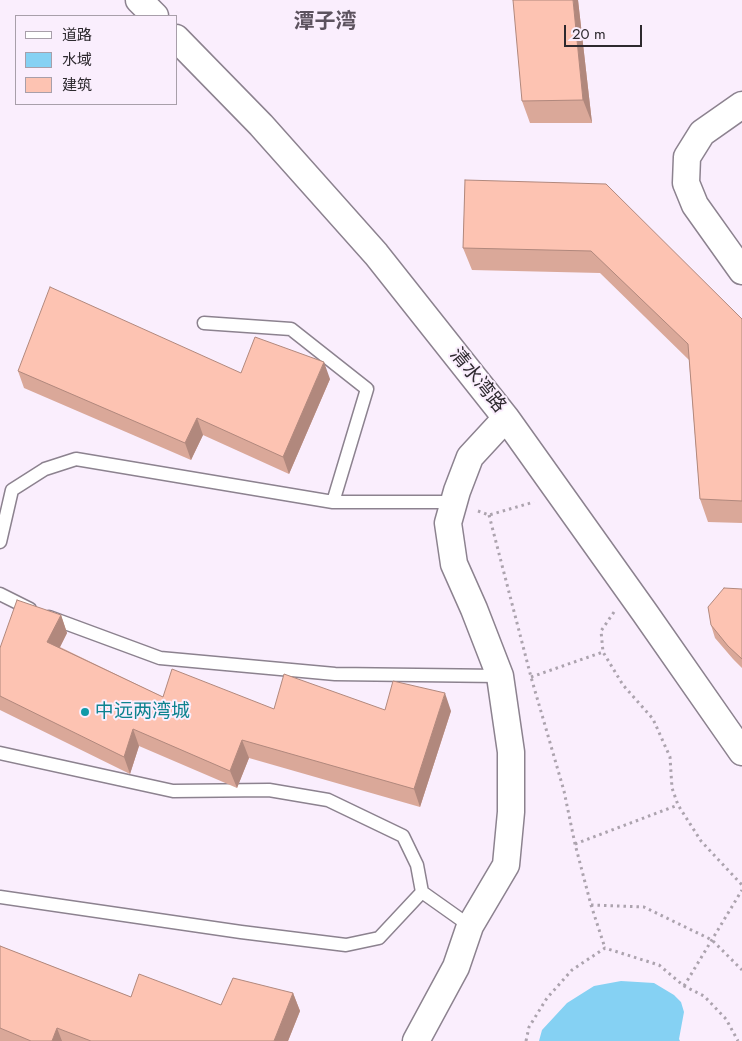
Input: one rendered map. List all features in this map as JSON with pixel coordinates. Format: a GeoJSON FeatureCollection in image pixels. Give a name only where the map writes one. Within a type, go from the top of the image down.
{"type":"FeatureCollection","features":[{"type":"Feature","properties":{"kind":"street"},"geometry":{"type":"LineString","coordinates":[[139,0],[154,15]]}},
{"type":"Feature","properties":{"kind":"street","name":"清水湾路"},"geometry":{"type":"LineString","coordinates":[[178,40],[261,126],[376,254],[506,418],[742,752]]}},
{"type":"Feature","properties":{"kind":"street"},"geometry":{"type":"LineString","coordinates":[[742,105],[702,133],[687,157],[686,183],[695,205],[742,271]]}},
{"type":"Feature","properties":{"kind":"street"},"geometry":{"type":"LineString","coordinates":[[416,1041],[456,967],[470,926],[506,865],[511,812],[511,752],[500,676],[474,608],[454,564],[448,523],[470,457],[506,418]]}},
{"type":"Feature","properties":{"kind":"lane"},"geometry":{"type":"LineString","coordinates":[[204,323],[291,329],[367,389],[333,502]]}},
{"type":"Feature","properties":{"kind":"lane"},"geometry":{"type":"LineString","coordinates":[[0,542],[12,490],[45,469],[76,459],[333,502],[454,502]]}},
{"type":"Feature","properties":{"kind":"lane"},"geometry":{"type":"LineString","coordinates":[[0,594],[35,612],[160,658],[335,674],[500,676]]}},
{"type":"Feature","properties":{"kind":"lane"},"geometry":{"type":"LineString","coordinates":[[0,753],[173,791],[269,790],[328,800],[403,836],[417,865],[422,892],[470,926]]}},
{"type":"Feature","properties":{"kind":"lane"},"geometry":{"type":"LineString","coordinates":[[0,897],[241,932],[346,945],[379,938],[422,892]]}},
{"type":"Feature","properties":{"kind":"path"},"geometry":{"type":"LineString","coordinates":[[454,502],[489,515],[561,495]]}},
{"type":"Feature","properties":{"kind":"path"},"geometry":{"type":"LineString","coordinates":[[489,515],[531,677],[564,791],[575,844],[591,905],[605,948]]}},
{"type":"Feature","properties":{"kind":"path"},"geometry":{"type":"LineString","coordinates":[[632,594],[601,630],[603,652],[624,685],[653,719],[670,757],[672,788],[678,805],[701,841],[742,885]]}},
{"type":"Feature","properties":{"kind":"path"},"geometry":{"type":"LineString","coordinates":[[531,677],[603,652]]}},
{"type":"Feature","properties":{"kind":"path"},"geometry":{"type":"LineString","coordinates":[[575,844],[678,805]]}},
{"type":"Feature","properties":{"kind":"path"},"geometry":{"type":"LineString","coordinates":[[684,986],[742,890]]}},
{"type":"Feature","properties":{"kind":"path"},"geometry":{"type":"LineString","coordinates":[[591,905],[644,907],[712,940],[742,970]]}},
{"type":"Feature","properties":{"kind":"path"},"geometry":{"type":"LineString","coordinates":[[605,948],[659,965],[684,986],[704,996],[726,1019],[738,1041]]}},
{"type":"Feature","properties":{"kind":"path"},"geometry":{"type":"LineString","coordinates":[[526,1041],[529,1027],[547,998],[572,970],[605,948]]}},
{"type":"Feature","properties":{"kind":"water"},"geometry":{"type":"Polygon","coordinates":[[[621,981],[654,983],[674,995],[681,1002],[684,1012],[680,1041],[539,1041],[542,1030],[567,1003],[594,986],[621,981]]]}},
{"type":"Feature","properties":{"kind":"building"},"geometry":{"type":"Polygon","coordinates":[[[513,0],[573,0],[583,100],[522,101],[513,0]]]}},
{"type":"Feature","properties":{"kind":"building"},"geometry":{"type":"Polygon","coordinates":[[[465,180],[606,184],[742,319],[742,501],[700,499],[688,344],[591,251],[463,248],[465,180]]]}},
{"type":"Feature","properties":{"kind":"building"},"geometry":{"type":"Polygon","coordinates":[[[50,287],[241,373],[255,337],[324,362],[283,457],[197,418],[185,443],[18,371],[50,287]]]}},
{"type":"Feature","properties":{"kind":"building"},"geometry":{"type":"Polygon","coordinates":[[[724,588],[742,589],[742,659],[728,646],[711,625],[708,607],[724,588]]]}},
{"type":"Feature","properties":{"kind":"building","name":"中远两湾城"},"geometry":{"type":"Polygon","coordinates":[[[17,600],[61,615],[47,642],[163,697],[172,669],[274,709],[284,674],[385,710],[393,681],[445,693],[414,789],[242,740],[230,771],[133,729],[124,757],[0,696],[0,648],[17,600]]]}},
{"type":"Feature","properties":{"kind":"building"},"geometry":{"type":"Polygon","coordinates":[[[0,946],[131,997],[139,974],[221,1005],[233,978],[293,993],[274,1041],[91,1041],[57,1028],[52,1041],[31,1041],[0,1028],[0,946]]]}},
{"type":"Feature","properties":{"kind":"place","name":"中远两湾城"},"geometry":{"type":"Point","coordinates":[85,712]}},
{"type":"Feature","properties":{"kind":"district","name":"潭子湾"},"geometry":{"type":"Point","coordinates":[325,23]}}]}
